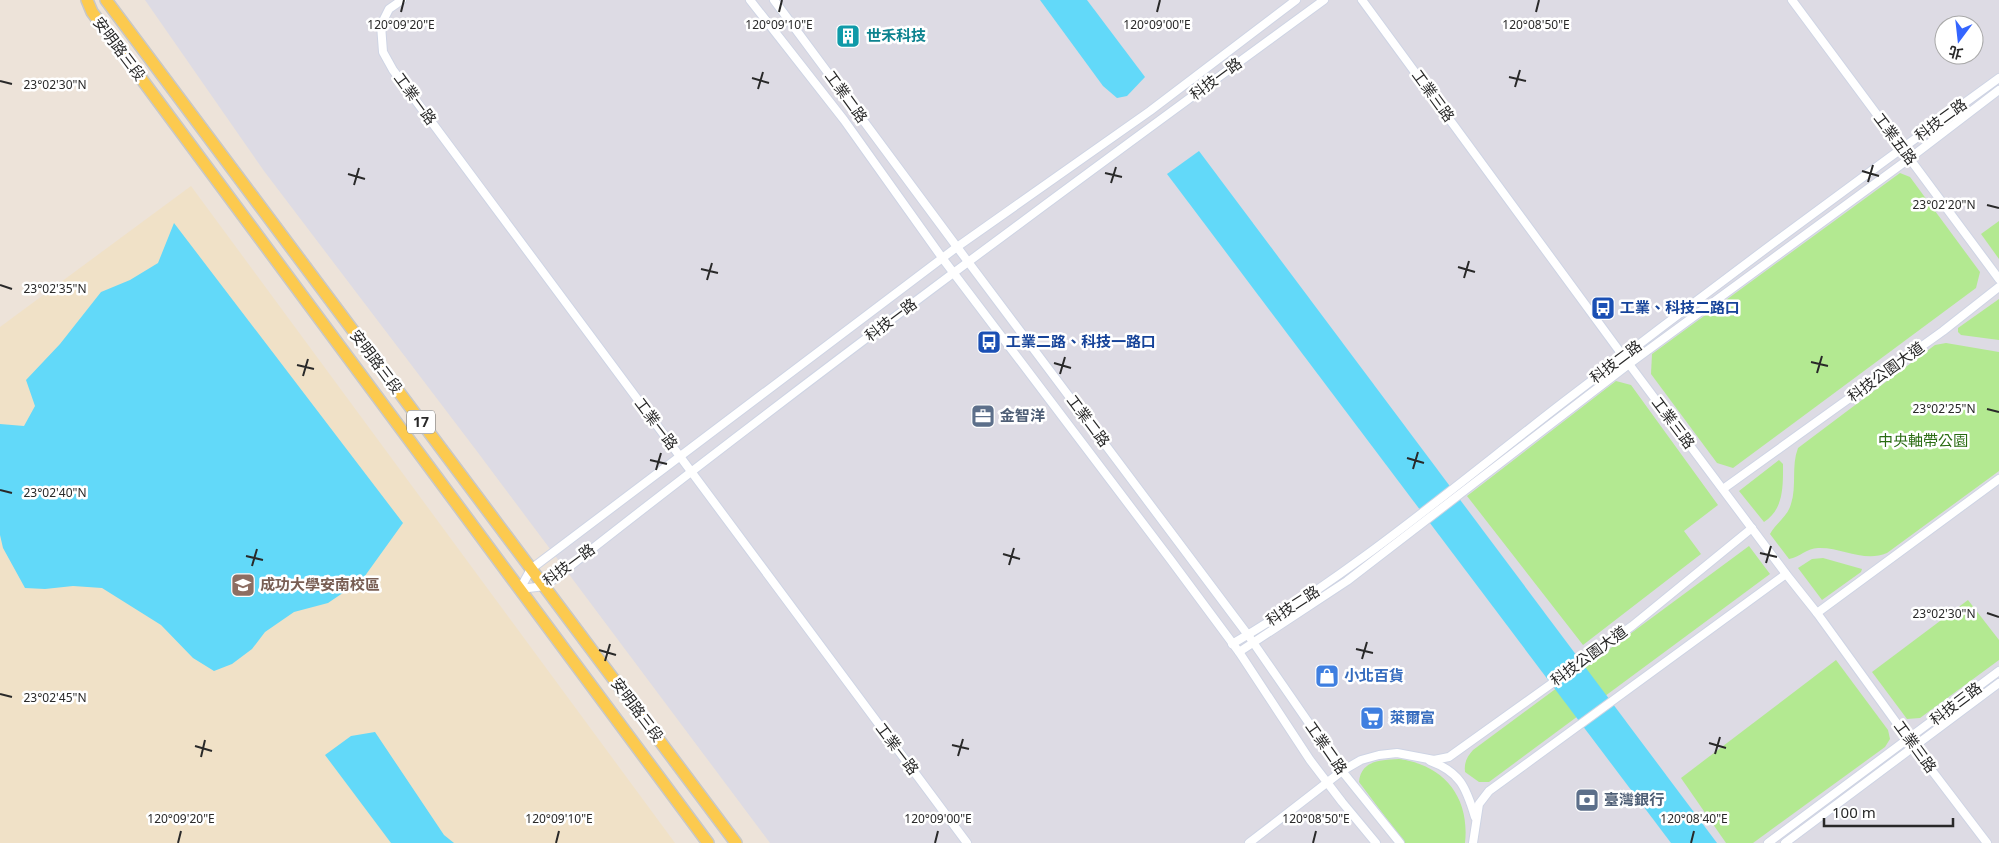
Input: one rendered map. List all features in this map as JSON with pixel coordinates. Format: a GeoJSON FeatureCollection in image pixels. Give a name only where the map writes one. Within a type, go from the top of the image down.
{"type":"FeatureCollection","features":[{"type":"Feature","properties":{"kind":"main road","name":"安明路三段"},"geometry":{"type":"LineString","coordinates":[[87,0],[92,12],[708,843]]}},
{"type":"Feature","properties":{"kind":"main road","name":"安明路三段"},"geometry":{"type":"LineString","coordinates":[[106,0],[736,843]]}},
{"type":"Feature","properties":{"kind":"street","name":"工業一路"},"geometry":{"type":"LineString","coordinates":[[402,0],[389,9],[381,25],[383,52],[393,70],[967,843]]}},
{"type":"Feature","properties":{"kind":"street","name":"工業二路"},"geometry":{"type":"LineString","coordinates":[[750,0],[844,120],[942,259],[1164,551],[1238,652],[1310,760],[1376,843]]}},
{"type":"Feature","properties":{"kind":"street","name":"工業二路"},"geometry":{"type":"LineString","coordinates":[[774,0],[1254,642],[1342,772],[1400,843]]}},
{"type":"Feature","properties":{"kind":"street","name":"科技一路"},"geometry":{"type":"LineString","coordinates":[[520,589],[531,568],[679,455],[957,247],[1150,111],[1296,0]]}},
{"type":"Feature","properties":{"kind":"street","name":"科技一路"},"geometry":{"type":"LineString","coordinates":[[520,589],[545,586],[691,471],[968,261],[1324,0]]}},
{"type":"Feature","properties":{"kind":"street","name":"工業三路"},"geometry":{"type":"LineString","coordinates":[[1362,0],[1623,356],[1817,613],[1908,739],[1987,843]]}},
{"type":"Feature","properties":{"kind":"street","name":"工業五路"},"geometry":{"type":"LineString","coordinates":[[1792,0],[1999,279]]}},
{"type":"Feature","properties":{"kind":"street","name":"科技二路"},"geometry":{"type":"LineString","coordinates":[[1232,644],[1342,574],[1623,356],[1999,78]]}},
{"type":"Feature","properties":{"kind":"street","name":"科技二路"},"geometry":{"type":"LineString","coordinates":[[1238,652],[1347,581],[1629,364],[1910,158],[1999,90]]}},
{"type":"Feature","properties":{"kind":"street","name":"科技公園大道"},"geometry":{"type":"LineString","coordinates":[[1723,489],[1943,331],[1999,287]]}},
{"type":"Feature","properties":{"kind":"street"},"geometry":{"type":"LineString","coordinates":[[1817,613],[1999,479]]}},
{"type":"Feature","properties":{"kind":"street","name":"科技公園大道"},"geometry":{"type":"LineString","coordinates":[[1249,843],[1327,782],[1361,760],[1397,753],[1434,760],[1449,758],[1632,626],[1752,528]]}},
{"type":"Feature","properties":{"kind":"street","name":"科技公園大道"},"geometry":{"type":"LineString","coordinates":[[1473,843],[1479,804],[1489,791],[1786,574]]}},
{"type":"Feature","properties":{"kind":"street","name":"科技三路"},"geometry":{"type":"LineString","coordinates":[[1768,843],[1999,671]]}},
{"type":"Feature","properties":{"kind":"street","name":"科技三路"},"geometry":{"type":"LineString","coordinates":[[1785,843],[1999,683]]}},
{"type":"Feature","properties":{"kind":"street","name":"科技公園大道"},"geometry":{"type":"LineString","coordinates":[[1415,755],[1445,766],[1456,774],[1466,791],[1476,819]]}},
{"type":"Feature","properties":{"kind":"shaded area"},"geometry":{"type":"Polygon","coordinates":[[[145,0],[1999,0],[1999,843],[770,843],[476,450],[264,171],[145,0]]]}},
{"type":"Feature","properties":{"kind":"shaded area","name":"成功大學安南校區"},"geometry":{"type":"Polygon","coordinates":[[[191,186],[675,843],[0,843],[0,327],[191,186]]]}},
{"type":"Feature","properties":{"kind":"green space"},"geometry":{"type":"Polygon","coordinates":[[[1900,173],[1910,177],[1980,272],[1976,288],[1733,468],[1717,463],[1651,374],[1652,354],[1900,173]]]}},
{"type":"Feature","properties":{"kind":"green space"},"geometry":{"type":"Polygon","coordinates":[[[1999,221],[1999,259],[1981,234],[1999,221]]]}},
{"type":"Feature","properties":{"kind":"green space"},"geometry":{"type":"Polygon","coordinates":[[[1999,299],[1999,340],[1961,335],[1958,332],[1958,328],[1999,299]]]}},
{"type":"Feature","properties":{"kind":"green space","name":"中央軸帶公園"},"geometry":{"type":"Polygon","coordinates":[[[1946,343],[1999,352],[1999,471],[1887,553],[1878,556],[1861,556],[1827,548],[1818,548],[1810,549],[1789,559],[1770,534],[1791,504],[1798,448],[1935,345],[1946,343]]]}},
{"type":"Feature","properties":{"kind":"green space"},"geometry":{"type":"Polygon","coordinates":[[[1616,381],[1631,385],[1718,505],[1684,531],[1701,554],[1583,645],[1467,496],[1616,381]]]}},
{"type":"Feature","properties":{"kind":"green space"},"geometry":{"type":"Polygon","coordinates":[[[1779,460],[1783,464],[1781,496],[1775,511],[1764,522],[1739,491],[1779,460]]]}},
{"type":"Feature","properties":{"kind":"green space"},"geometry":{"type":"Polygon","coordinates":[[[1749,546],[1770,574],[1489,782],[1479,782],[1465,772],[1466,760],[1473,750],[1749,546]]]}},
{"type":"Feature","properties":{"kind":"green space"},"geometry":{"type":"Polygon","coordinates":[[[1823,558],[1862,569],[1861,572],[1822,600],[1798,568],[1812,559],[1823,558]]]}},
{"type":"Feature","properties":{"kind":"green space"},"geometry":{"type":"Polygon","coordinates":[[[1968,600],[1999,640],[1999,660],[1920,718],[1907,719],[1872,672],[1968,600]]]}},
{"type":"Feature","properties":{"kind":"green space"},"geometry":{"type":"Polygon","coordinates":[[[1836,660],[1888,730],[1890,739],[1885,747],[1753,843],[1726,843],[1681,778],[1836,660]]]}},
{"type":"Feature","properties":{"kind":"green space"},"geometry":{"type":"Polygon","coordinates":[[[1399,759],[1415,762],[1429,768],[1451,786],[1463,811],[1465,843],[1405,843],[1359,782],[1364,769],[1368,765],[1379,761],[1399,759]]]}},
{"type":"Feature","properties":{"kind":"water"},"geometry":{"type":"Polygon","coordinates":[[[1040,0],[1087,0],[1145,77],[1127,96],[1117,98],[1103,86],[1040,0]]]}},
{"type":"Feature","properties":{"kind":"water"},"geometry":{"type":"Polygon","coordinates":[[[1199,151],[1717,843],[1671,843],[1167,174],[1199,151]]]}},
{"type":"Feature","properties":{"kind":"water"},"geometry":{"type":"Polygon","coordinates":[[[174,223],[403,523],[362,580],[328,603],[294,612],[265,632],[252,649],[232,664],[214,671],[193,658],[161,625],[102,588],[73,586],[45,589],[25,588],[3,548],[0,535],[0,424],[24,426],[35,406],[26,380],[60,344],[101,292],[130,280],[158,263],[174,223]]]}},
{"type":"Feature","properties":{"kind":"water"},"geometry":{"type":"Polygon","coordinates":[[[375,732],[444,835],[454,843],[391,843],[325,755],[351,736],[375,732]]]}},
{"type":"Feature","properties":{"kind":"place","name":"世禾科技"},"geometry":{"type":"Point","coordinates":[848,36]}},
{"type":"Feature","properties":{"kind":"place","name":"工業、科技二路口"},"geometry":{"type":"Point","coordinates":[1603,308]}},
{"type":"Feature","properties":{"kind":"place","name":"工業二路、科技一路口"},"geometry":{"type":"Point","coordinates":[989,342]}},
{"type":"Feature","properties":{"kind":"place","name":"金智洋"},"geometry":{"type":"Point","coordinates":[983,416]}},
{"type":"Feature","properties":{"kind":"place","name":"成功大學安南校區"},"geometry":{"type":"Point","coordinates":[243,585]}},
{"type":"Feature","properties":{"kind":"place","name":"小北百貨"},"geometry":{"type":"Point","coordinates":[1327,676]}},
{"type":"Feature","properties":{"kind":"place","name":"萊爾富"},"geometry":{"type":"Point","coordinates":[1372,718]}},
{"type":"Feature","properties":{"kind":"place","name":"臺灣銀行"},"geometry":{"type":"Point","coordinates":[1587,800]}}]}
